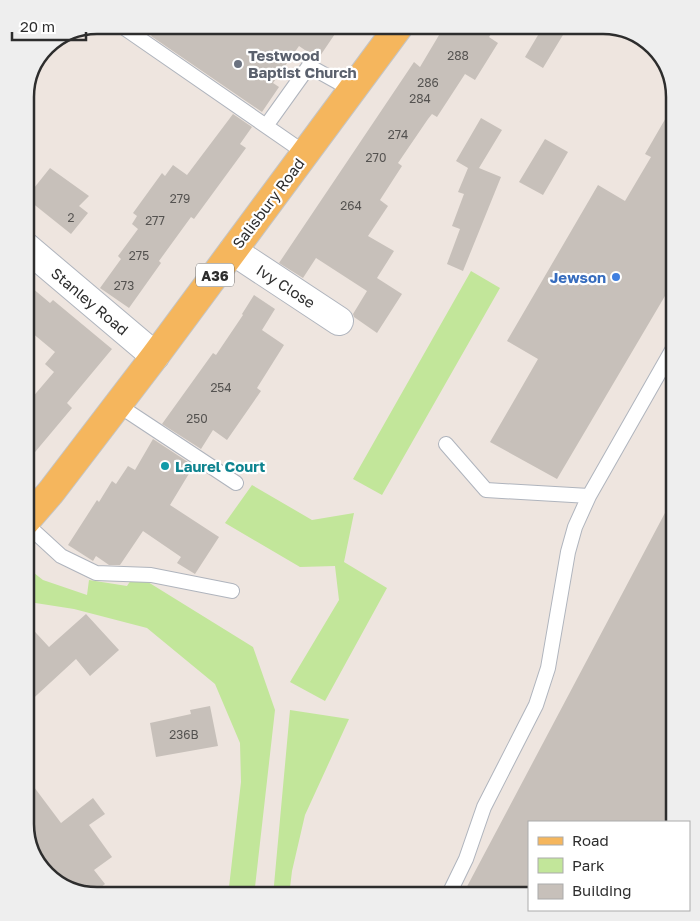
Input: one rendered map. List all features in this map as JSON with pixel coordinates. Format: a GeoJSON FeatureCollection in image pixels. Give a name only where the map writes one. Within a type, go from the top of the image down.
{"type":"FeatureCollection","features":[{"type":"Feature","properties":{"kind":"main road","name":"Salisbury Road"},"geometry":{"type":"LineString","coordinates":[[34,512],[155,356],[393,34]]}},
{"type":"Feature","properties":{"kind":"street","name":"Ivy Close"},"geometry":{"type":"LineString","coordinates":[[232,251],[339,321]]}},
{"type":"Feature","properties":{"kind":"street","name":"Stanley Road"},"geometry":{"type":"LineString","coordinates":[[34,259],[155,356]]}},
{"type":"Feature","properties":{"kind":"lane"},"geometry":{"type":"LineString","coordinates":[[133,34],[305,153]]}},
{"type":"Feature","properties":{"kind":"lane"},"geometry":{"type":"LineString","coordinates":[[266,126],[309,66],[352,90]]}},
{"type":"Feature","properties":{"kind":"lane"},"geometry":{"type":"LineString","coordinates":[[452,887],[466,859],[484,806],[536,705],[543,687],[568,552],[575,527],[589,496],[666,361]]}},
{"type":"Feature","properties":{"kind":"lane"},"geometry":{"type":"LineString","coordinates":[[118,405],[236,483]]}},
{"type":"Feature","properties":{"kind":"lane"},"geometry":{"type":"LineString","coordinates":[[446,444],[486,490],[589,496]]}},
{"type":"Feature","properties":{"kind":"lane"},"geometry":{"type":"LineString","coordinates":[[34,530],[61,556],[96,573],[151,575],[232,591]]}},
{"type":"Feature","properties":{"kind":"green space"},"geometry":{"type":"Polygon","coordinates":[[[471,271],[500,288],[382,495],[353,479],[471,271]]]}},
{"type":"Feature","properties":{"kind":"green space"},"geometry":{"type":"Polygon","coordinates":[[[252,485],[312,520],[354,513],[344,562],[387,588],[325,701],[290,682],[339,600],[335,566],[300,567],[225,523],[252,485]]]}},
{"type":"Feature","properties":{"kind":"green space"},"geometry":{"type":"Polygon","coordinates":[[[34,573],[43,580],[87,595],[89,580],[127,586],[135,574],[253,647],[275,710],[255,887],[229,887],[241,782],[240,743],[215,684],[147,628],[74,609],[34,603],[34,573]]]}},
{"type":"Feature","properties":{"kind":"green space"},"geometry":{"type":"Polygon","coordinates":[[[290,710],[349,719],[305,815],[290,887],[274,887],[290,710]]]}},
{"type":"Feature","properties":{"kind":"building","name":"Testwood Baptist Church"},"geometry":{"type":"Polygon","coordinates":[[[152,34],[335,34],[318,59],[299,46],[273,83],[279,87],[262,112],[151,36],[152,34]]]}},
{"type":"Feature","properties":{"kind":"building"},"geometry":{"type":"Polygon","coordinates":[[[440,34],[491,34],[489,37],[498,43],[475,80],[465,74],[437,117],[432,114],[428,119],[398,163],[402,166],[380,200],[388,206],[368,236],[394,251],[377,278],[402,294],[377,333],[354,317],[353,314],[367,291],[316,258],[303,278],[279,263],[414,62],[420,67],[440,34]]]}},
{"type":"Feature","properties":{"kind":"building"},"geometry":{"type":"Polygon","coordinates":[[[539,34],[564,34],[543,68],[525,57],[539,34]]]}},
{"type":"Feature","properties":{"kind":"building"},"geometry":{"type":"Polygon","coordinates":[[[233,114],[252,127],[240,144],[246,148],[194,219],[191,217],[159,261],[161,263],[129,308],[100,288],[121,259],[118,256],[138,229],[132,224],[137,216],[133,213],[162,173],[165,176],[173,165],[187,175],[233,114]]]}},
{"type":"Feature","properties":{"kind":"building"},"geometry":{"type":"Polygon","coordinates":[[[481,118],[502,130],[479,168],[501,177],[463,271],[447,264],[460,229],[452,226],[464,194],[458,192],[468,168],[456,161],[481,118]]]}},
{"type":"Feature","properties":{"kind":"building"},"geometry":{"type":"Polygon","coordinates":[[[666,118],[666,294],[557,479],[490,442],[538,359],[507,341],[598,185],[625,201],[651,157],[645,154],[666,118]]]}},
{"type":"Feature","properties":{"kind":"building"},"geometry":{"type":"Polygon","coordinates":[[[545,139],[568,152],[543,195],[519,182],[545,139]]]}},
{"type":"Feature","properties":{"kind":"building"},"geometry":{"type":"Polygon","coordinates":[[[50,168],[89,196],[79,206],[88,213],[71,234],[34,204],[34,188],[50,168]]]}},
{"type":"Feature","properties":{"kind":"building"},"geometry":{"type":"Polygon","coordinates":[[[34,290],[50,303],[53,300],[112,349],[67,403],[72,408],[34,453],[34,395],[54,372],[45,364],[55,352],[34,334],[34,290]]]}},
{"type":"Feature","properties":{"kind":"building"},"geometry":{"type":"Polygon","coordinates":[[[254,295],[275,309],[262,330],[284,345],[257,388],[261,391],[227,440],[213,430],[201,449],[162,424],[213,353],[216,355],[254,295]]]}},
{"type":"Feature","properties":{"kind":"building"},"geometry":{"type":"Polygon","coordinates":[[[153,439],[193,467],[170,505],[219,537],[195,574],[177,563],[181,557],[143,531],[120,565],[109,565],[96,556],[93,561],[68,545],[97,500],[99,502],[112,481],[116,484],[128,466],[135,470],[153,439]]]}},
{"type":"Feature","properties":{"kind":"building"},"geometry":{"type":"Polygon","coordinates":[[[666,511],[666,821],[528,821],[528,887],[467,887],[666,511]]]}},
{"type":"Feature","properties":{"kind":"building"},"geometry":{"type":"Polygon","coordinates":[[[86,614],[119,650],[90,676],[76,659],[34,698],[34,631],[49,647],[86,614]]]}},
{"type":"Feature","properties":{"kind":"building"},"geometry":{"type":"Polygon","coordinates":[[[210,706],[218,746],[156,757],[150,723],[191,714],[190,710],[210,706]]]}},
{"type":"Feature","properties":{"kind":"building"},"geometry":{"type":"Polygon","coordinates":[[[34,787],[61,823],[93,798],[105,814],[89,825],[112,857],[94,870],[105,884],[101,887],[81,885],[62,877],[49,866],[40,852],[34,832],[34,787]]]}},
{"type":"Feature","properties":{"kind":"place","name":"Testwood Baptist Church"},"geometry":{"type":"Point","coordinates":[238,64]}},
{"type":"Feature","properties":{"kind":"place","name":"Jewson"},"geometry":{"type":"Point","coordinates":[616,277]}},
{"type":"Feature","properties":{"kind":"place","name":"Laurel Court"},"geometry":{"type":"Point","coordinates":[165,466]}}]}
